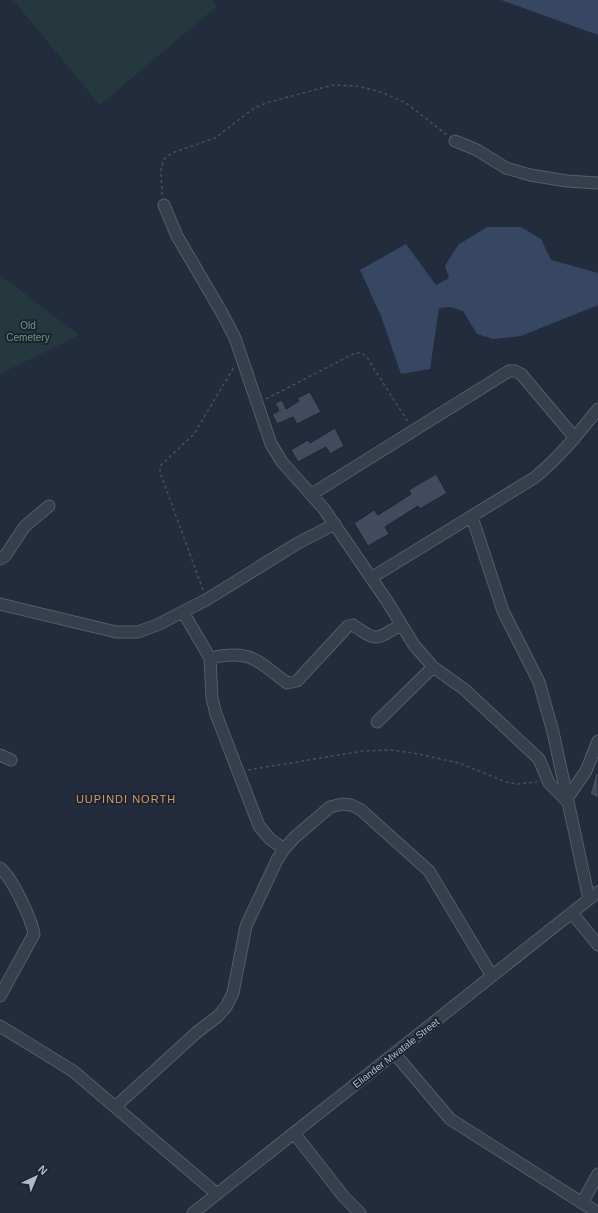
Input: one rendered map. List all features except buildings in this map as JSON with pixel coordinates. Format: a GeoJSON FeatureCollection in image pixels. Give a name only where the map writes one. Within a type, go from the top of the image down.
{"type":"FeatureCollection","features":[{"type":"Feature","properties":{"kind":"street"},"geometry":{"type":"LineString","coordinates":[[455,141],[477,150],[506,168],[530,175],[567,181],[598,182]]}},
{"type":"Feature","properties":{"kind":"street"},"geometry":{"type":"LineString","coordinates":[[164,206],[177,236],[235,338],[271,444],[297,480],[312,494],[335,524],[414,645],[433,667],[464,689],[539,758],[549,783],[566,800]]}},
{"type":"Feature","properties":{"kind":"street"},"geometry":{"type":"LineString","coordinates":[[312,494],[510,371],[515,371],[521,374],[575,438]]}},
{"type":"Feature","properties":{"kind":"street"},"geometry":{"type":"LineString","coordinates":[[371,578],[534,478],[550,465],[575,438],[598,409]]}},
{"type":"Feature","properties":{"kind":"street"},"geometry":{"type":"LineString","coordinates":[[0,559],[5,556],[25,526],[49,506]]}},
{"type":"Feature","properties":{"kind":"street"},"geometry":{"type":"LineString","coordinates":[[472,517],[503,611],[539,682],[553,732],[566,800],[589,899]]}},
{"type":"Feature","properties":{"kind":"street"},"geometry":{"type":"LineString","coordinates":[[0,604],[116,632],[138,632],[157,625],[206,600],[298,543],[335,524]]}},
{"type":"Feature","properties":{"kind":"street"},"geometry":{"type":"LineString","coordinates":[[183,612],[210,658],[212,698],[216,714],[259,826],[270,839],[284,849]]}},
{"type":"Feature","properties":{"kind":"street"},"geometry":{"type":"LineString","coordinates":[[210,658],[226,655],[244,655],[257,660],[287,683],[292,683],[297,681],[348,626],[353,625],[372,638],[378,637],[401,625]]}},
{"type":"Feature","properties":{"kind":"street"},"geometry":{"type":"LineString","coordinates":[[377,722],[433,667]]}},
{"type":"Feature","properties":{"kind":"street"},"geometry":{"type":"LineString","coordinates":[[566,800],[586,771],[598,741]]}},
{"type":"Feature","properties":{"kind":"street"},"geometry":{"type":"LineString","coordinates":[[0,755],[12,760]]}},
{"type":"Feature","properties":{"kind":"street"},"geometry":{"type":"LineString","coordinates":[[115,1107],[226,1007],[233,993],[246,926],[274,866],[284,849],[295,837],[330,807],[342,804],[351,805],[361,810],[429,871],[492,976]]}},
{"type":"Feature","properties":{"kind":"street"},"geometry":{"type":"LineString","coordinates":[[0,868],[18,894],[34,934],[0,996]]}},
{"type":"Feature","properties":{"kind":"street","name":"Eliander Mwatale Street"},"geometry":{"type":"LineString","coordinates":[[196,1212],[598,892]]}},
{"type":"Feature","properties":{"kind":"street"},"geometry":{"type":"LineString","coordinates":[[572,913],[598,945]]}},
{"type":"Feature","properties":{"kind":"street"},"geometry":{"type":"LineString","coordinates":[[0,1026],[73,1071],[217,1194]]}},
{"type":"Feature","properties":{"kind":"street"},"geometry":{"type":"LineString","coordinates":[[395,1054],[450,1119],[598,1213]]}},
{"type":"Feature","properties":{"kind":"street"},"geometry":{"type":"LineString","coordinates":[[294,1133],[344,1197],[360,1213]]}},
{"type":"Feature","properties":{"kind":"street"},"geometry":{"type":"LineString","coordinates":[[582,1203],[598,1174]]}},
{"type":"Feature","properties":{"kind":"path"},"geometry":{"type":"LineString","coordinates":[[164,206],[160,184],[161,169],[164,159],[172,153],[215,138],[232,128],[253,109],[266,103],[333,85],[357,86],[381,92],[406,103],[455,141]]}},
{"type":"Feature","properties":{"kind":"path"},"geometry":{"type":"LineString","coordinates":[[257,404],[355,353],[361,353],[366,356],[414,430]]}},
{"type":"Feature","properties":{"kind":"path"},"geometry":{"type":"LineString","coordinates":[[206,600],[160,472],[160,466],[194,434],[241,356]]}},
{"type":"Feature","properties":{"kind":"path"},"geometry":{"type":"LineString","coordinates":[[238,772],[363,751],[391,750],[459,763],[506,782],[517,784],[533,782],[549,783]]}},
{"type":"Feature","properties":{"kind":"green space"},"geometry":{"type":"Polygon","coordinates":[[[13,0],[211,0],[217,6],[100,105],[13,0]]]}},
{"type":"Feature","properties":{"kind":"green space","name":"Old Cemetery"},"geometry":{"type":"Polygon","coordinates":[[[0,275],[79,335],[0,374],[0,275]]]}},
{"type":"Feature","properties":{"kind":"water"},"geometry":{"type":"Polygon","coordinates":[[[501,0],[598,0],[598,35],[501,0]]]}},
{"type":"Feature","properties":{"kind":"water"},"geometry":{"type":"Polygon","coordinates":[[[487,227],[521,227],[541,239],[551,260],[598,273],[598,305],[521,336],[493,339],[477,334],[463,311],[450,307],[439,308],[430,369],[401,374],[381,316],[360,270],[406,244],[436,285],[449,278],[445,266],[458,245],[487,227]]]}},
{"type":"Feature","properties":{"kind":"district","name":"UUPINDI NORTH"},"geometry":{"type":"Point","coordinates":[126,799]}}]}
